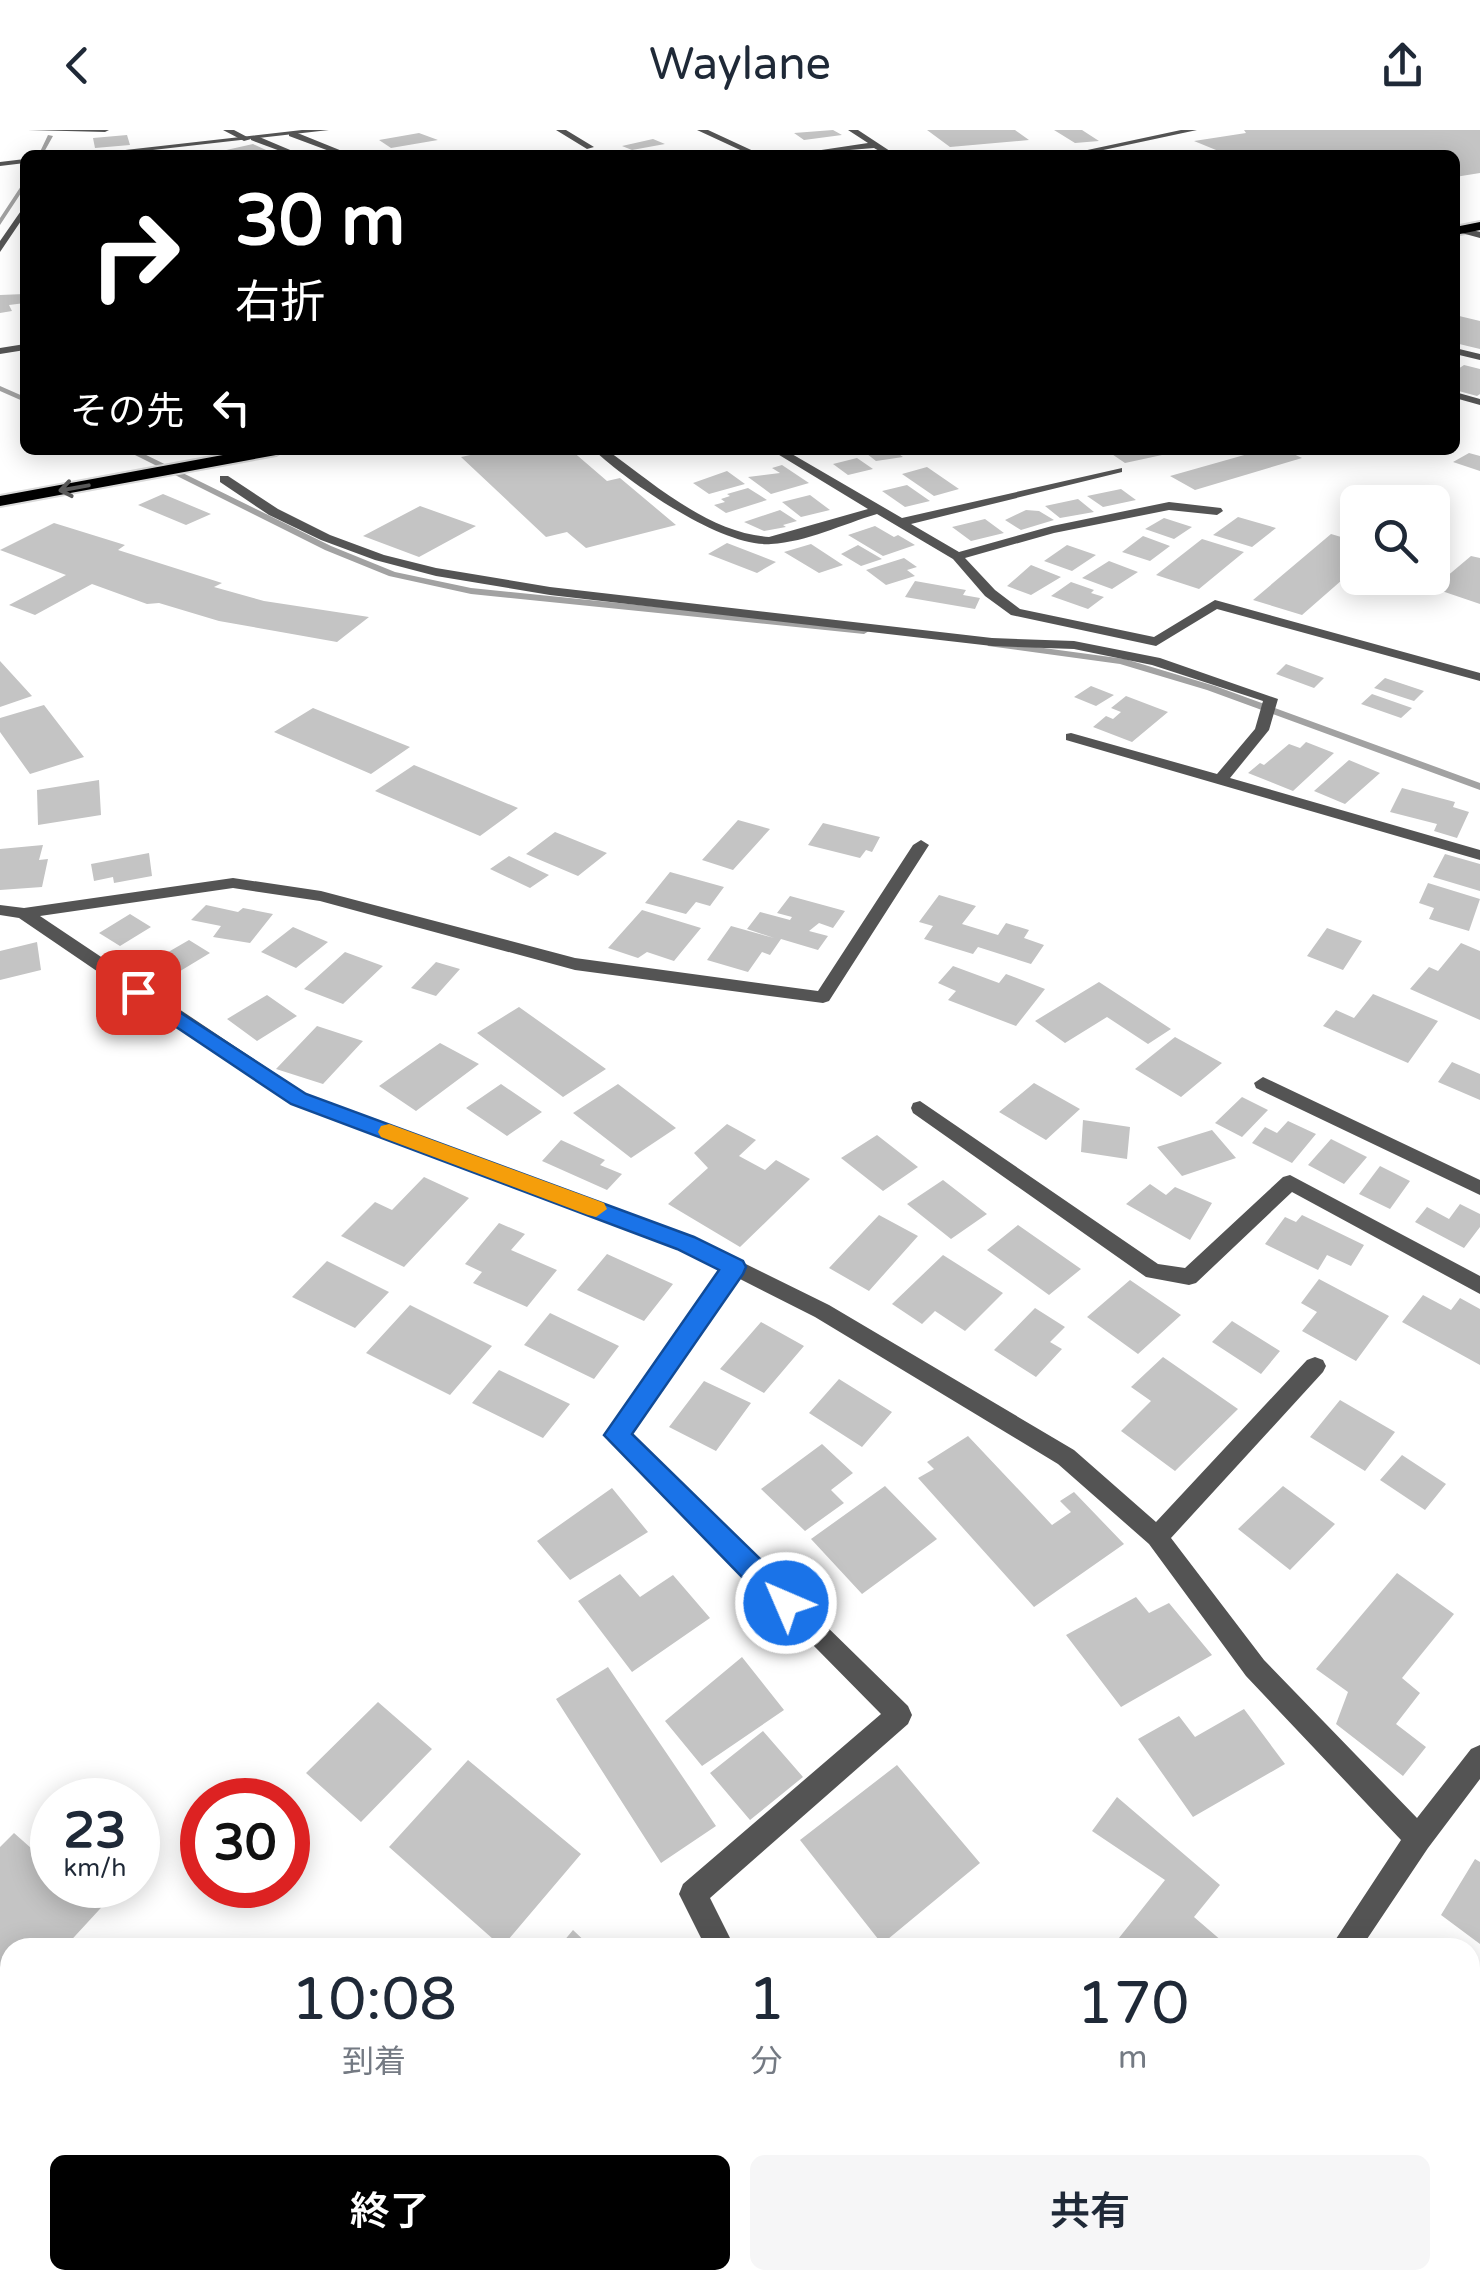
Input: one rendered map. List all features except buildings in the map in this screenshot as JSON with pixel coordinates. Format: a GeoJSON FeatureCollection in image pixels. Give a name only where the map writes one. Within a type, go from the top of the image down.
{"type":"FeatureCollection","features":[{"type":"Feature","properties":{"kind":"highway"},"geometry":{"type":"LineString","coordinates":[[0,483],[158,455]]}},
{"type":"Feature","properties":{"kind":"highway"},"geometry":{"type":"LineString","coordinates":[[0,501],[149,474],[187,458],[220,455]]}},
{"type":"Feature","properties":{"kind":"street"},"geometry":{"type":"LineString","coordinates":[[32,130],[105,130]]}},
{"type":"Feature","properties":{"kind":"street"},"geometry":{"type":"LineString","coordinates":[[227,130],[284,150]]}},
{"type":"Feature","properties":{"kind":"street"},"geometry":{"type":"LineString","coordinates":[[134,150],[325,130]]}},
{"type":"Feature","properties":{"kind":"street"},"geometry":{"type":"LineString","coordinates":[[560,130],[590,147]]}},
{"type":"Feature","properties":{"kind":"street"},"geometry":{"type":"LineString","coordinates":[[702,130],[747,150]]}},
{"type":"Feature","properties":{"kind":"street"},"geometry":{"type":"LineString","coordinates":[[852,130],[884,150]]}},
{"type":"Feature","properties":{"kind":"street"},"geometry":{"type":"LineString","coordinates":[[1092,150],[1192,130]]}},
{"type":"Feature","properties":{"kind":"street"},"geometry":{"type":"LineString","coordinates":[[62,144],[66,131]]}},
{"type":"Feature","properties":{"kind":"street"},"geometry":{"type":"LineString","coordinates":[[292,134],[335,150]]}},
{"type":"Feature","properties":{"kind":"street"},"geometry":{"type":"LineString","coordinates":[[1108,137],[1121,144]]}},
{"type":"Feature","properties":{"kind":"street"},"geometry":{"type":"LineString","coordinates":[[834,150],[875,145]]}},
{"type":"Feature","properties":{"kind":"street"},"geometry":{"type":"LineString","coordinates":[[0,249],[20,218]]}},
{"type":"Feature","properties":{"kind":"street"},"geometry":{"type":"LineString","coordinates":[[607,455],[662,494],[737,537],[768,542],[874,510]]}},
{"type":"Feature","properties":{"kind":"street"},"geometry":{"type":"LineString","coordinates":[[785,455],[956,556],[990,593],[1016,612],[1156,642],[1215,604],[1480,677]]}},
{"type":"Feature","properties":{"kind":"street"},"geometry":{"type":"LineString","coordinates":[[902,522],[1118,470]]}},
{"type":"Feature","properties":{"kind":"street"},"geometry":{"type":"LineString","coordinates":[[224,479],[309,528],[364,552],[469,582],[992,642],[1074,645],[1155,660],[1271,699],[1264,722],[1220,781]]}},
{"type":"Feature","properties":{"kind":"street"},"geometry":{"type":"LineString","coordinates":[[956,556],[1052,530],[1168,506],[1217,511]]}},
{"type":"Feature","properties":{"kind":"street"},"geometry":{"type":"LineString","coordinates":[[992,642],[1016,612]]}},
{"type":"Feature","properties":{"kind":"street"},"geometry":{"type":"LineString","coordinates":[[1071,736],[1480,856]]}},
{"type":"Feature","properties":{"kind":"street"},"geometry":{"type":"LineString","coordinates":[[0,910],[24,913],[233,883],[321,896],[575,964],[823,997],[920,845]]}},
{"type":"Feature","properties":{"kind":"street"},"geometry":{"type":"LineString","coordinates":[[24,913],[299,1099],[686,1243],[822,1312],[1066,1458],[1158,1537],[1255,1668],[1418,1838]]}},
{"type":"Feature","properties":{"kind":"street"},"geometry":{"type":"LineString","coordinates":[[1263,1084],[1480,1188]]}},
{"type":"Feature","properties":{"kind":"street"},"geometry":{"type":"LineString","coordinates":[[920,1108],[1152,1271],[1188,1277],[1290,1182],[1480,1286]]}},
{"type":"Feature","properties":{"kind":"street"},"geometry":{"type":"LineString","coordinates":[[715,1938],[693,1894],[899,1715],[617,1435],[734,1267]]}},
{"type":"Feature","properties":{"kind":"street"},"geometry":{"type":"LineString","coordinates":[[1158,1537],[1315,1366]]}},
{"type":"Feature","properties":{"kind":"street"},"geometry":{"type":"LineString","coordinates":[[1351,1938],[1418,1838],[1480,1758]]}},
{"type":"Feature","properties":{"kind":"waterway"},"geometry":{"type":"LineString","coordinates":[[43,150],[50,136]]}},
{"type":"Feature","properties":{"kind":"waterway"},"geometry":{"type":"LineString","coordinates":[[0,223],[20,190]]}},
{"type":"Feature","properties":{"kind":"waterway"},"geometry":{"type":"LineString","coordinates":[[0,388],[20,398]]}},
{"type":"Feature","properties":{"kind":"waterway"},"geometry":{"type":"LineString","coordinates":[[139,455],[328,548],[392,574],[471,591],[864,631]]}},
{"type":"Feature","properties":{"kind":"waterway"},"geometry":{"type":"LineString","coordinates":[[992,644],[1121,661],[1211,688],[1480,787]]}},
{"type":"Feature","properties":{"kind":"slow traffic"},"geometry":{"type":"LineString","coordinates":[[389,1132],[596,1209]]}},
{"type":"Feature","properties":{"kind":"route"},"geometry":{"type":"LineString","coordinates":[[138,992],[299,1099],[686,1243],[734,1267],[617,1435],[786,1603]]}}]}
